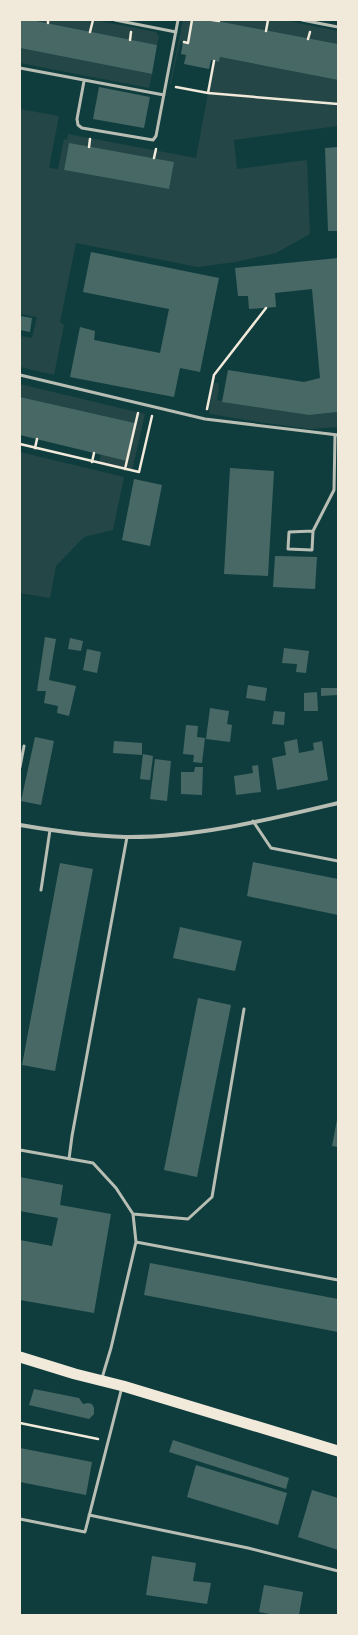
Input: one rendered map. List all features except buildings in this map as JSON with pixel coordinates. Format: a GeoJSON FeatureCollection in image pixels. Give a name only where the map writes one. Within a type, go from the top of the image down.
{"type":"FeatureCollection","features":[{"type":"Feature","properties":{"kind":"highway"},"geometry":{"type":"LineString","coordinates":[[20,1357],[75,1374],[123,1386],[338,1451]]}},
{"type":"Feature","properties":{"kind":"street"},"geometry":{"type":"LineString","coordinates":[[20,825],[86,835],[127,837],[167,835],[253,822],[338,803]]}},
{"type":"Feature","properties":{"kind":"lane"},"geometry":{"type":"LineString","coordinates":[[115,20],[128,21],[176,32]]}},
{"type":"Feature","properties":{"kind":"lane"},"geometry":{"type":"LineString","coordinates":[[84,80],[77,119],[78,125],[82,128],[153,140],[156,136],[178,20]]}},
{"type":"Feature","properties":{"kind":"lane"},"geometry":{"type":"LineString","coordinates":[[302,20],[338,27]]}},
{"type":"Feature","properties":{"kind":"lane"},"geometry":{"type":"LineString","coordinates":[[20,68],[164,95]]}},
{"type":"Feature","properties":{"kind":"lane"},"geometry":{"type":"LineString","coordinates":[[20,375],[205,419],[336,435],[334,490],[313,531],[312,550],[288,549],[289,532],[313,531]]}},
{"type":"Feature","properties":{"kind":"lane"},"geometry":{"type":"LineString","coordinates":[[20,767],[24,746]]}},
{"type":"Feature","properties":{"kind":"lane"},"geometry":{"type":"LineString","coordinates":[[253,822],[271,848],[338,861]]}},
{"type":"Feature","properties":{"kind":"lane"},"geometry":{"type":"LineString","coordinates":[[41,890],[50,830]]}},
{"type":"Feature","properties":{"kind":"lane"},"geometry":{"type":"LineString","coordinates":[[69,1159],[127,837]]}},
{"type":"Feature","properties":{"kind":"lane"},"geometry":{"type":"LineString","coordinates":[[133,1214],[188,1218],[212,1197],[244,1009]]}},
{"type":"Feature","properties":{"kind":"lane"},"geometry":{"type":"LineString","coordinates":[[20,1150],[93,1163],[116,1188],[133,1214],[136,1242],[111,1348],[101,1380]]}},
{"type":"Feature","properties":{"kind":"lane"},"geometry":{"type":"LineString","coordinates":[[136,1242],[338,1280]]}},
{"type":"Feature","properties":{"kind":"lane"},"geometry":{"type":"LineString","coordinates":[[20,1519],[85,1532],[123,1386]]}},
{"type":"Feature","properties":{"kind":"lane"},"geometry":{"type":"LineString","coordinates":[[89,1515],[248,1548],[338,1571]]}},
{"type":"Feature","properties":{"kind":"path"},"geometry":{"type":"LineString","coordinates":[[90,32],[93,20]]}},
{"type":"Feature","properties":{"kind":"path"},"geometry":{"type":"LineString","coordinates":[[212,20],[219,20]]}},
{"type":"Feature","properties":{"kind":"path"},"geometry":{"type":"LineString","coordinates":[[266,31],[268,20]]}},
{"type":"Feature","properties":{"kind":"path"},"geometry":{"type":"LineString","coordinates":[[208,93],[214,61]]}},
{"type":"Feature","properties":{"kind":"path"},"geometry":{"type":"LineString","coordinates":[[165,85],[208,93],[338,104]]}},
{"type":"Feature","properties":{"kind":"path"},"geometry":{"type":"LineString","coordinates":[[205,419],[214,375],[266,308]]}},
{"type":"Feature","properties":{"kind":"path"},"geometry":{"type":"LineString","coordinates":[[125,469],[140,404]]}},
{"type":"Feature","properties":{"kind":"path"},"geometry":{"type":"LineString","coordinates":[[20,444],[139,472],[154,408]]}},
{"type":"Feature","properties":{"kind":"path"},"geometry":{"type":"LineString","coordinates":[[35,448],[37,439]]}},
{"type":"Feature","properties":{"kind":"path"},"geometry":{"type":"LineString","coordinates":[[92,462],[94,453]]}},
{"type":"Feature","properties":{"kind":"path"},"geometry":{"type":"LineString","coordinates":[[20,1423],[109,1441]]}},
{"type":"Feature","properties":{"kind":"shaded area"},"geometry":{"type":"Polygon","coordinates":[[[31,20],[94,20],[156,32],[159,37],[157,45],[31,20]]]}},
{"type":"Feature","properties":{"kind":"shaded area"},"geometry":{"type":"Polygon","coordinates":[[[183,20],[192,20],[188,43],[180,41],[171,84],[170,83],[183,20]]]}},
{"type":"Feature","properties":{"kind":"shaded area"},"geometry":{"type":"Polygon","coordinates":[[[212,20],[283,20],[338,31],[338,44],[212,20]]]}},
{"type":"Feature","properties":{"kind":"shaded area"},"geometry":{"type":"Polygon","coordinates":[[[20,48],[152,74],[149,88],[20,63],[20,48]]]}},
{"type":"Feature","properties":{"kind":"shaded area"},"geometry":{"type":"Polygon","coordinates":[[[220,57],[338,80],[338,126],[234,140],[237,169],[307,160],[310,234],[276,253],[235,262],[198,267],[76,243],[60,322],[64,325],[54,375],[20,367],[20,336],[32,338],[37,317],[20,314],[20,109],[59,116],[49,168],[58,169],[64,139],[67,140],[68,134],[196,158],[214,61],[219,62],[220,57]],[[69,144],[64,170],[169,189],[173,162],[69,144]]]}},
{"type":"Feature","properties":{"kind":"shaded area"},"geometry":{"type":"Polygon","coordinates":[[[218,383],[219,386],[217,400],[309,415],[338,412],[338,427],[310,429],[210,414],[209,410],[213,385],[218,383]]]}},
{"type":"Feature","properties":{"kind":"shaded area"},"geometry":{"type":"Polygon","coordinates":[[[20,384],[145,414],[132,471],[99,463],[101,454],[135,423],[20,397],[20,384]]]}},
{"type":"Feature","properties":{"kind":"shaded area"},"geometry":{"type":"Polygon","coordinates":[[[20,452],[124,477],[113,530],[84,537],[56,566],[50,598],[20,593],[20,452]]]}}]}
